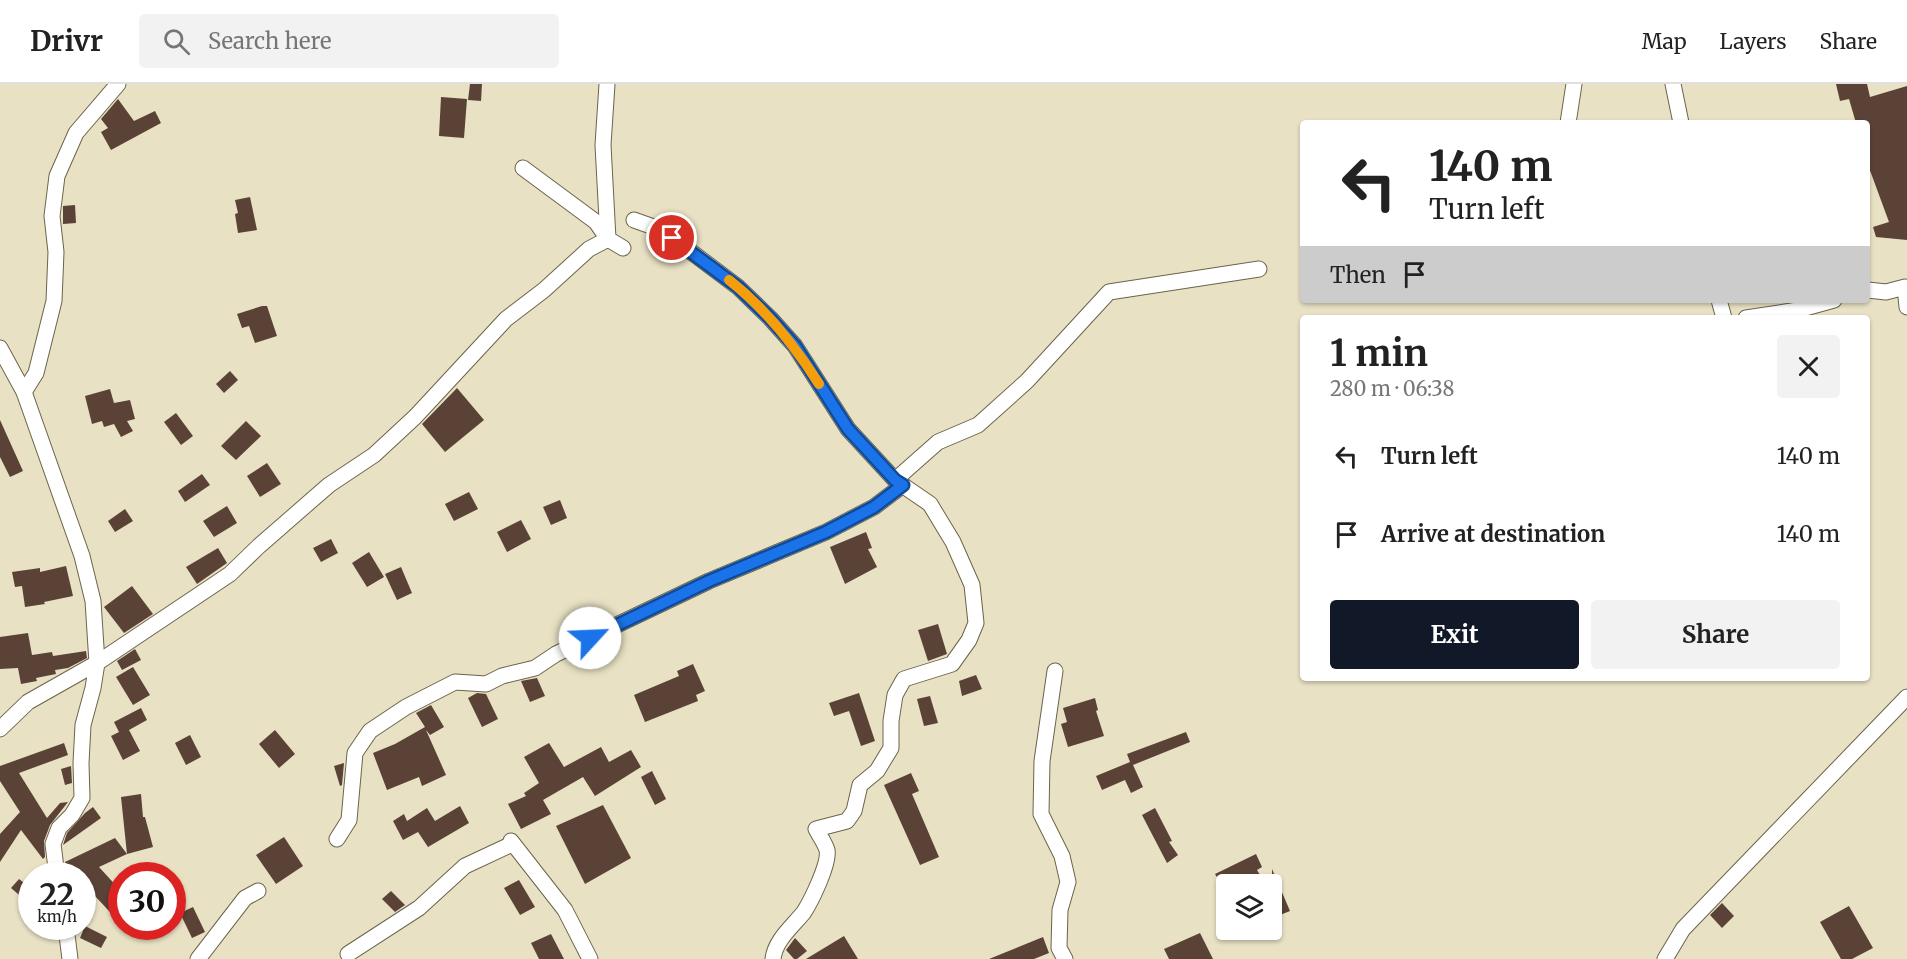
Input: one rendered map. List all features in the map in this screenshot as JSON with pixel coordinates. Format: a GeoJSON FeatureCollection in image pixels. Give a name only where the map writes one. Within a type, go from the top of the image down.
{"type":"FeatureCollection","features":[{"type":"Feature","properties":{"kind":"street"},"geometry":{"type":"LineString","coordinates":[[24,392],[36,373],[54,301],[56,252],[51,216],[57,177],[75,133],[118,84]]}},
{"type":"Feature","properties":{"kind":"street"},"geometry":{"type":"LineString","coordinates":[[607,84],[603,145],[608,239]]}},
{"type":"Feature","properties":{"kind":"street"},"geometry":{"type":"LineString","coordinates":[[1568,120],[1574,84]]}},
{"type":"Feature","properties":{"kind":"street"},"geometry":{"type":"LineString","coordinates":[[1673,84],[1680,120]]}},
{"type":"Feature","properties":{"kind":"street"},"geometry":{"type":"LineString","coordinates":[[523,168],[596,222],[608,239],[623,248]]}},
{"type":"Feature","properties":{"kind":"street"},"geometry":{"type":"LineString","coordinates":[[634,220],[662,230],[738,287],[762,310],[795,346],[848,429],[899,483],[930,504],[953,542],[972,585],[976,622],[969,640],[952,664],[904,679],[895,695],[891,721],[891,748],[877,771],[860,785],[854,811],[847,821],[816,829],[827,850],[825,866],[804,911],[784,936],[773,959]]}},
{"type":"Feature","properties":{"kind":"street"},"geometry":{"type":"LineString","coordinates":[[0,729],[28,702],[97,663],[230,574],[329,485],[374,455],[416,417],[506,319],[544,290],[589,249],[608,239]]}},
{"type":"Feature","properties":{"kind":"street"},"geometry":{"type":"LineString","coordinates":[[337,839],[349,820],[355,753],[370,730],[406,707],[455,682],[486,684],[502,676],[535,668],[556,654],[709,581],[826,532],[874,507],[938,442],[978,425],[1027,381],[1109,292],[1258,269]]}},
{"type":"Feature","properties":{"kind":"street"},"geometry":{"type":"LineString","coordinates":[[1870,290],[1886,292],[1905,287],[1907,307]]}},
{"type":"Feature","properties":{"kind":"street"},"geometry":{"type":"LineString","coordinates":[[1766,315],[1823,303]]}},
{"type":"Feature","properties":{"kind":"street"},"geometry":{"type":"LineString","coordinates":[[0,348],[24,392],[82,556],[93,601],[97,663],[83,724],[82,798],[72,815],[59,828],[53,844],[55,862]]}},
{"type":"Feature","properties":{"kind":"street"},"geometry":{"type":"LineString","coordinates":[[1055,671],[1042,761],[1041,814],[1062,856],[1068,882],[1060,910],[1059,948],[1065,959]]}},
{"type":"Feature","properties":{"kind":"street"},"geometry":{"type":"LineString","coordinates":[[1665,959],[1683,929],[1907,697]]}},
{"type":"Feature","properties":{"kind":"street"},"geometry":{"type":"LineString","coordinates":[[348,954],[419,908],[465,866],[512,843],[565,910],[588,958]]}},
{"type":"Feature","properties":{"kind":"street"},"geometry":{"type":"LineString","coordinates":[[198,959],[245,898],[258,891]]}},
{"type":"Feature","properties":{"kind":"street"},"geometry":{"type":"LineString","coordinates":[[68,940],[70,959]]}},
{"type":"Feature","properties":{"kind":"building"},"geometry":{"type":"Polygon","coordinates":[[[470,84],[482,84],[481,101],[468,100],[470,84]]]}},
{"type":"Feature","properties":{"kind":"building"},"geometry":{"type":"Polygon","coordinates":[[[1836,84],[1867,84],[1870,97],[1907,86],[1907,240],[1876,237],[1873,227],[1889,222],[1870,170],[1870,120],[1855,120],[1849,99],[1840,101],[1836,84]]]}},
{"type":"Feature","properties":{"kind":"building"},"geometry":{"type":"Polygon","coordinates":[[[441,97],[467,99],[464,138],[439,136],[441,97]]]}},
{"type":"Feature","properties":{"kind":"building"},"geometry":{"type":"Polygon","coordinates":[[[118,99],[134,121],[155,111],[161,123],[111,150],[101,132],[108,128],[101,119],[118,99]]]}},
{"type":"Feature","properties":{"kind":"building"},"geometry":{"type":"Polygon","coordinates":[[[250,197],[257,230],[238,233],[235,214],[238,213],[235,200],[250,197]]]}},
{"type":"Feature","properties":{"kind":"building"},"geometry":{"type":"Polygon","coordinates":[[[75,205],[76,223],[63,224],[63,206],[75,205]]]}},
{"type":"Feature","properties":{"kind":"building"},"geometry":{"type":"Polygon","coordinates":[[[267,306],[277,336],[255,343],[249,326],[242,328],[237,314],[267,306]]]}},
{"type":"Feature","properties":{"kind":"building"},"geometry":{"type":"Polygon","coordinates":[[[230,371],[238,380],[224,393],[216,384],[230,371]]]}},
{"type":"Feature","properties":{"kind":"building"},"geometry":{"type":"Polygon","coordinates":[[[457,388],[484,420],[445,452],[422,424],[457,388]]]}},
{"type":"Feature","properties":{"kind":"building"},"geometry":{"type":"Polygon","coordinates":[[[110,389],[114,403],[130,400],[135,419],[127,421],[133,431],[121,437],[114,424],[104,427],[102,421],[92,424],[85,396],[110,389]]]}},
{"type":"Feature","properties":{"kind":"building"},"geometry":{"type":"Polygon","coordinates":[[[176,413],[193,436],[181,445],[164,422],[176,413]]]}},
{"type":"Feature","properties":{"kind":"building"},"geometry":{"type":"Polygon","coordinates":[[[0,420],[23,471],[10,477],[0,457],[0,420]]]}},
{"type":"Feature","properties":{"kind":"building"},"geometry":{"type":"Polygon","coordinates":[[[246,421],[261,436],[236,460],[221,446],[246,421]]]}},
{"type":"Feature","properties":{"kind":"building"},"geometry":{"type":"Polygon","coordinates":[[[267,463],[281,484],[260,497],[247,476],[267,463]]]}},
{"type":"Feature","properties":{"kind":"building"},"geometry":{"type":"Polygon","coordinates":[[[202,474],[210,485],[185,502],[178,491],[202,474]]]}},
{"type":"Feature","properties":{"kind":"building"},"geometry":{"type":"Polygon","coordinates":[[[469,492],[478,509],[454,521],[445,504],[469,492]]]}},
{"type":"Feature","properties":{"kind":"building"},"geometry":{"type":"Polygon","coordinates":[[[560,500],[567,518],[551,525],[543,507],[560,500]]]}},
{"type":"Feature","properties":{"kind":"building"},"geometry":{"type":"Polygon","coordinates":[[[227,506],[237,523],[214,537],[203,521],[227,506]]]}},
{"type":"Feature","properties":{"kind":"building"},"geometry":{"type":"Polygon","coordinates":[[[125,509],[133,521],[115,532],[108,521],[125,509]]]}},
{"type":"Feature","properties":{"kind":"building"},"geometry":{"type":"Polygon","coordinates":[[[521,520],[531,539],[507,552],[497,532],[521,520]]]}},
{"type":"Feature","properties":{"kind":"building"},"geometry":{"type":"Polygon","coordinates":[[[866,532],[872,548],[868,549],[877,567],[845,584],[830,547],[866,532]]]}},
{"type":"Feature","properties":{"kind":"building"},"geometry":{"type":"Polygon","coordinates":[[[331,539],[338,553],[321,562],[313,548],[331,539]]]}},
{"type":"Feature","properties":{"kind":"building"},"geometry":{"type":"Polygon","coordinates":[[[218,548],[227,563],[197,584],[186,567],[218,548]]]}},
{"type":"Feature","properties":{"kind":"building"},"geometry":{"type":"Polygon","coordinates":[[[369,552],[384,577],[367,587],[352,563],[369,552]]]}},
{"type":"Feature","properties":{"kind":"building"},"geometry":{"type":"Polygon","coordinates":[[[66,566],[73,596],[25,607],[22,586],[15,587],[12,572],[40,568],[40,572],[66,566]]]}},
{"type":"Feature","properties":{"kind":"building"},"geometry":{"type":"Polygon","coordinates":[[[401,567],[412,593],[397,600],[385,574],[401,567]]]}},
{"type":"Feature","properties":{"kind":"building"},"geometry":{"type":"Polygon","coordinates":[[[132,586],[153,614],[124,633],[104,607],[132,586]]]}},
{"type":"Feature","properties":{"kind":"building"},"geometry":{"type":"Polygon","coordinates":[[[938,624],[947,654],[928,661],[918,630],[938,624]]]}},
{"type":"Feature","properties":{"kind":"building"},"geometry":{"type":"Polygon","coordinates":[[[28,633],[32,655],[52,652],[53,656],[86,651],[87,658],[68,668],[55,670],[56,674],[21,684],[18,668],[0,669],[0,637],[28,633]]]}},
{"type":"Feature","properties":{"kind":"building"},"geometry":{"type":"Polygon","coordinates":[[[135,649],[141,660],[122,670],[117,661],[135,649]]]}},
{"type":"Feature","properties":{"kind":"building"},"geometry":{"type":"Polygon","coordinates":[[[693,664],[705,691],[696,695],[698,701],[645,722],[634,695],[679,676],[677,671],[693,664]]]}},
{"type":"Feature","properties":{"kind":"building"},"geometry":{"type":"Polygon","coordinates":[[[133,667],[150,695],[133,705],[116,677],[133,667]]]}},
{"type":"Feature","properties":{"kind":"building"},"geometry":{"type":"Polygon","coordinates":[[[976,675],[982,689],[962,696],[959,681],[976,675]]]}},
{"type":"Feature","properties":{"kind":"building"},"geometry":{"type":"Polygon","coordinates":[[[537,678],[545,696],[530,702],[521,681],[537,678]]]}},
{"type":"Feature","properties":{"kind":"building"},"geometry":{"type":"Polygon","coordinates":[[[477,693],[486,694],[498,719],[482,727],[468,698],[477,693]]]}},
{"type":"Feature","properties":{"kind":"building"},"geometry":{"type":"Polygon","coordinates":[[[859,693],[875,741],[861,746],[849,711],[834,716],[829,703],[859,693]]]}},
{"type":"Feature","properties":{"kind":"building"},"geometry":{"type":"Polygon","coordinates":[[[930,696],[938,723],[924,726],[917,699],[930,696]]]}},
{"type":"Feature","properties":{"kind":"building"},"geometry":{"type":"Polygon","coordinates":[[[1095,698],[1098,710],[1096,711],[1104,736],[1068,747],[1061,724],[1067,722],[1063,708],[1095,698]]]}},
{"type":"Feature","properties":{"kind":"building"},"geometry":{"type":"Polygon","coordinates":[[[431,705],[444,727],[430,735],[426,730],[446,775],[422,786],[419,777],[387,790],[373,753],[425,727],[416,713],[431,705]]]}},
{"type":"Feature","properties":{"kind":"building"},"geometry":{"type":"Polygon","coordinates":[[[141,708],[147,720],[129,730],[140,751],[123,760],[111,736],[119,732],[114,722],[141,708]]]}},
{"type":"Feature","properties":{"kind":"building"},"geometry":{"type":"Polygon","coordinates":[[[275,730],[295,754],[279,768],[259,744],[275,730]]]}},
{"type":"Feature","properties":{"kind":"building"},"geometry":{"type":"Polygon","coordinates":[[[1186,732],[1190,742],[1133,765],[1143,787],[1131,793],[1125,780],[1102,790],[1096,776],[1130,762],[1127,754],[1186,732]]]}},
{"type":"Feature","properties":{"kind":"building"},"geometry":{"type":"Polygon","coordinates":[[[190,735],[201,757],[186,765],[175,743],[190,735]]]}},
{"type":"Feature","properties":{"kind":"building"},"geometry":{"type":"Polygon","coordinates":[[[64,743],[68,755],[19,773],[47,818],[60,803],[68,802],[50,825],[44,841],[45,857],[43,859],[21,830],[0,862],[0,834],[20,812],[0,781],[0,766],[64,743]]]}},
{"type":"Feature","properties":{"kind":"building"},"geometry":{"type":"Polygon","coordinates":[[[549,743],[564,767],[601,747],[609,762],[631,750],[641,767],[595,796],[583,777],[543,800],[551,814],[521,829],[508,804],[526,796],[524,793],[539,783],[524,757],[549,743]]]}},
{"type":"Feature","properties":{"kind":"building"},"geometry":{"type":"Polygon","coordinates":[[[344,763],[342,785],[340,786],[334,766],[344,763]]]}},
{"type":"Feature","properties":{"kind":"building"},"geometry":{"type":"Polygon","coordinates":[[[71,766],[72,783],[65,785],[61,769],[71,766]]]}},
{"type":"Feature","properties":{"kind":"building"},"geometry":{"type":"Polygon","coordinates":[[[652,771],[666,799],[655,805],[641,777],[652,771]]]}},
{"type":"Feature","properties":{"kind":"building"},"geometry":{"type":"Polygon","coordinates":[[[911,773],[919,791],[912,794],[939,857],[920,865],[884,785],[911,773]]]}},
{"type":"Feature","properties":{"kind":"building"},"geometry":{"type":"Polygon","coordinates":[[[141,794],[143,817],[145,817],[153,847],[127,854],[121,797],[141,794]]]}},
{"type":"Feature","properties":{"kind":"building"},"geometry":{"type":"Polygon","coordinates":[[[603,805],[631,858],[585,884],[556,826],[603,805]]]}},
{"type":"Feature","properties":{"kind":"building"},"geometry":{"type":"Polygon","coordinates":[[[460,806],[469,823],[428,847],[418,832],[403,840],[393,821],[404,814],[407,821],[427,808],[435,821],[460,806]]]}},
{"type":"Feature","properties":{"kind":"building"},"geometry":{"type":"Polygon","coordinates":[[[93,807],[101,818],[63,845],[67,833],[93,807]]]}},
{"type":"Feature","properties":{"kind":"building"},"geometry":{"type":"Polygon","coordinates":[[[1155,808],[1172,841],[1169,842],[1178,855],[1167,863],[1142,815],[1155,808]]]}},
{"type":"Feature","properties":{"kind":"building"},"geometry":{"type":"Polygon","coordinates":[[[284,837],[303,866],[276,884],[256,855],[284,837]]]}},
{"type":"Feature","properties":{"kind":"building"},"geometry":{"type":"Polygon","coordinates":[[[115,838],[127,854],[99,867],[108,877],[108,910],[96,897],[96,862],[65,862],[115,838]]]}},
{"type":"Feature","properties":{"kind":"building"},"geometry":{"type":"Polygon","coordinates":[[[1256,854],[1262,867],[1257,870],[1259,874],[1215,874],[1256,854]]]}},
{"type":"Feature","properties":{"kind":"building"},"geometry":{"type":"Polygon","coordinates":[[[18,880],[18,894],[11,888],[18,880]]]}},
{"type":"Feature","properties":{"kind":"building"},"geometry":{"type":"Polygon","coordinates":[[[519,880],[535,907],[520,915],[504,888],[519,880]]]}},
{"type":"Feature","properties":{"kind":"building"},"geometry":{"type":"Polygon","coordinates":[[[391,891],[405,905],[395,912],[382,899],[391,891]]]}},
{"type":"Feature","properties":{"kind":"building"},"geometry":{"type":"Polygon","coordinates":[[[1282,892],[1290,911],[1282,914],[1282,892]]]}},
{"type":"Feature","properties":{"kind":"building"},"geometry":{"type":"Polygon","coordinates":[[[1722,903],[1734,916],[1722,928],[1710,915],[1722,903]]]}},
{"type":"Feature","properties":{"kind":"building"},"geometry":{"type":"Polygon","coordinates":[[[1849,906],[1873,948],[1852,959],[1841,959],[1820,922],[1849,906]]]}},
{"type":"Feature","properties":{"kind":"building"},"geometry":{"type":"Polygon","coordinates":[[[193,907],[205,932],[192,938],[186,926],[186,910],[193,907]]]}},
{"type":"Feature","properties":{"kind":"building"},"geometry":{"type":"Polygon","coordinates":[[[96,932],[107,937],[101,948],[84,940],[96,940],[96,932]]]}},
{"type":"Feature","properties":{"kind":"building"},"geometry":{"type":"Polygon","coordinates":[[[1200,933],[1213,959],[1169,959],[1164,949],[1200,933]]]}},
{"type":"Feature","properties":{"kind":"building"},"geometry":{"type":"Polygon","coordinates":[[[551,934],[564,959],[539,959],[531,943],[551,934]]]}},
{"type":"Feature","properties":{"kind":"building"},"geometry":{"type":"Polygon","coordinates":[[[844,936],[858,959],[806,959],[844,936]]]}},
{"type":"Feature","properties":{"kind":"building"},"geometry":{"type":"Polygon","coordinates":[[[1043,937],[1049,953],[1034,959],[989,959],[1043,937]]]}},
{"type":"Feature","properties":{"kind":"building"},"geometry":{"type":"Polygon","coordinates":[[[795,938],[807,951],[797,959],[794,959],[786,950],[795,938]]]}},
{"type":"Feature","properties":{"kind":"slow traffic"},"geometry":{"type":"LineString","coordinates":[[729,280],[770,318],[795,346],[819,384]]}},
{"type":"Feature","properties":{"kind":"route"},"geometry":{"type":"LineString","coordinates":[[590,638],[709,581],[826,532],[874,507],[903,485],[895,480],[848,429],[795,346],[770,318],[738,287],[672,238]]}}]}
